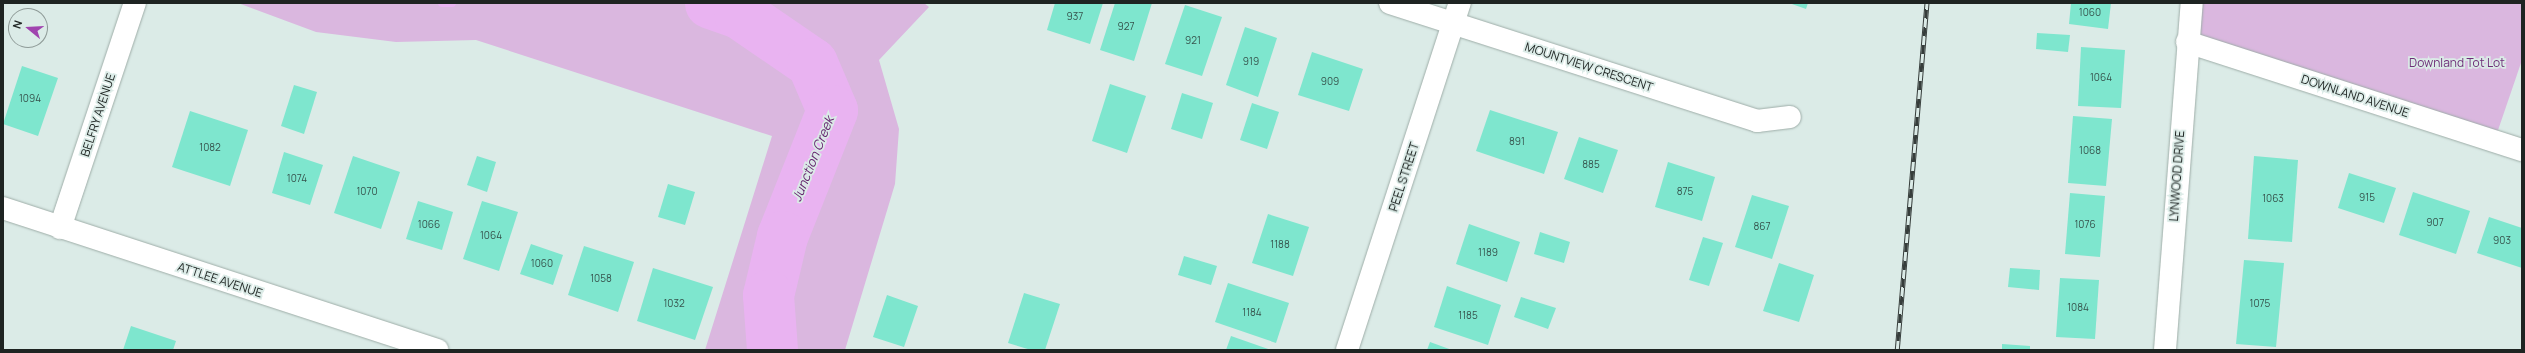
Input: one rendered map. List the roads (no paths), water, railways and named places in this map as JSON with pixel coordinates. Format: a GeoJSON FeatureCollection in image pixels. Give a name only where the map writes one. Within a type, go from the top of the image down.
{"type":"FeatureCollection","features":[{"type":"Feature","properties":{"kind":"street","name":"BELFRY AVENUE"},"geometry":{"type":"LineString","coordinates":[[60,228],[135,3]]}},
{"type":"Feature","properties":{"kind":"street","name":"MOUNTVIEW CRESCENT"},"geometry":{"type":"LineString","coordinates":[[1390,3],[1757,121],[1790,117]]}},
{"type":"Feature","properties":{"kind":"street","name":"PEEL STREET"},"geometry":{"type":"LineString","coordinates":[[1347,350],[1460,3]]}},
{"type":"Feature","properties":{"kind":"street","name":"LYNWOOD DRIVE"},"geometry":{"type":"LineString","coordinates":[[2165,350],[2187,42],[2192,3]]}},
{"type":"Feature","properties":{"kind":"street","name":"DOWNLAND AVENUE"},"geometry":{"type":"LineString","coordinates":[[2187,42],[2522,150]]}},
{"type":"Feature","properties":{"kind":"street","name":"ATTLEE AVENUE"},"geometry":{"type":"LineString","coordinates":[[3,208],[60,228],[437,350]]}},
{"type":"Feature","properties":{"kind":"waterway"},"geometry":{"type":"LineString","coordinates":[[442,3],[452,3]]}},
{"type":"Feature","properties":{"kind":"waterway","name":"Junction Creek"},"geometry":{"type":"LineString","coordinates":[[710,3],[739,13],[812,63],[832,110],[782,236],[768,295],[772,350]]}},
{"type":"Feature","properties":{"kind":"railway"},"geometry":{"type":"LineString","coordinates":[[1897,350],[1927,3]]}},
{"type":"Feature","properties":{"kind":"park label","name":"Downland Tot Lot"},"geometry":{"type":"Point","coordinates":[2457,63]}}]}
